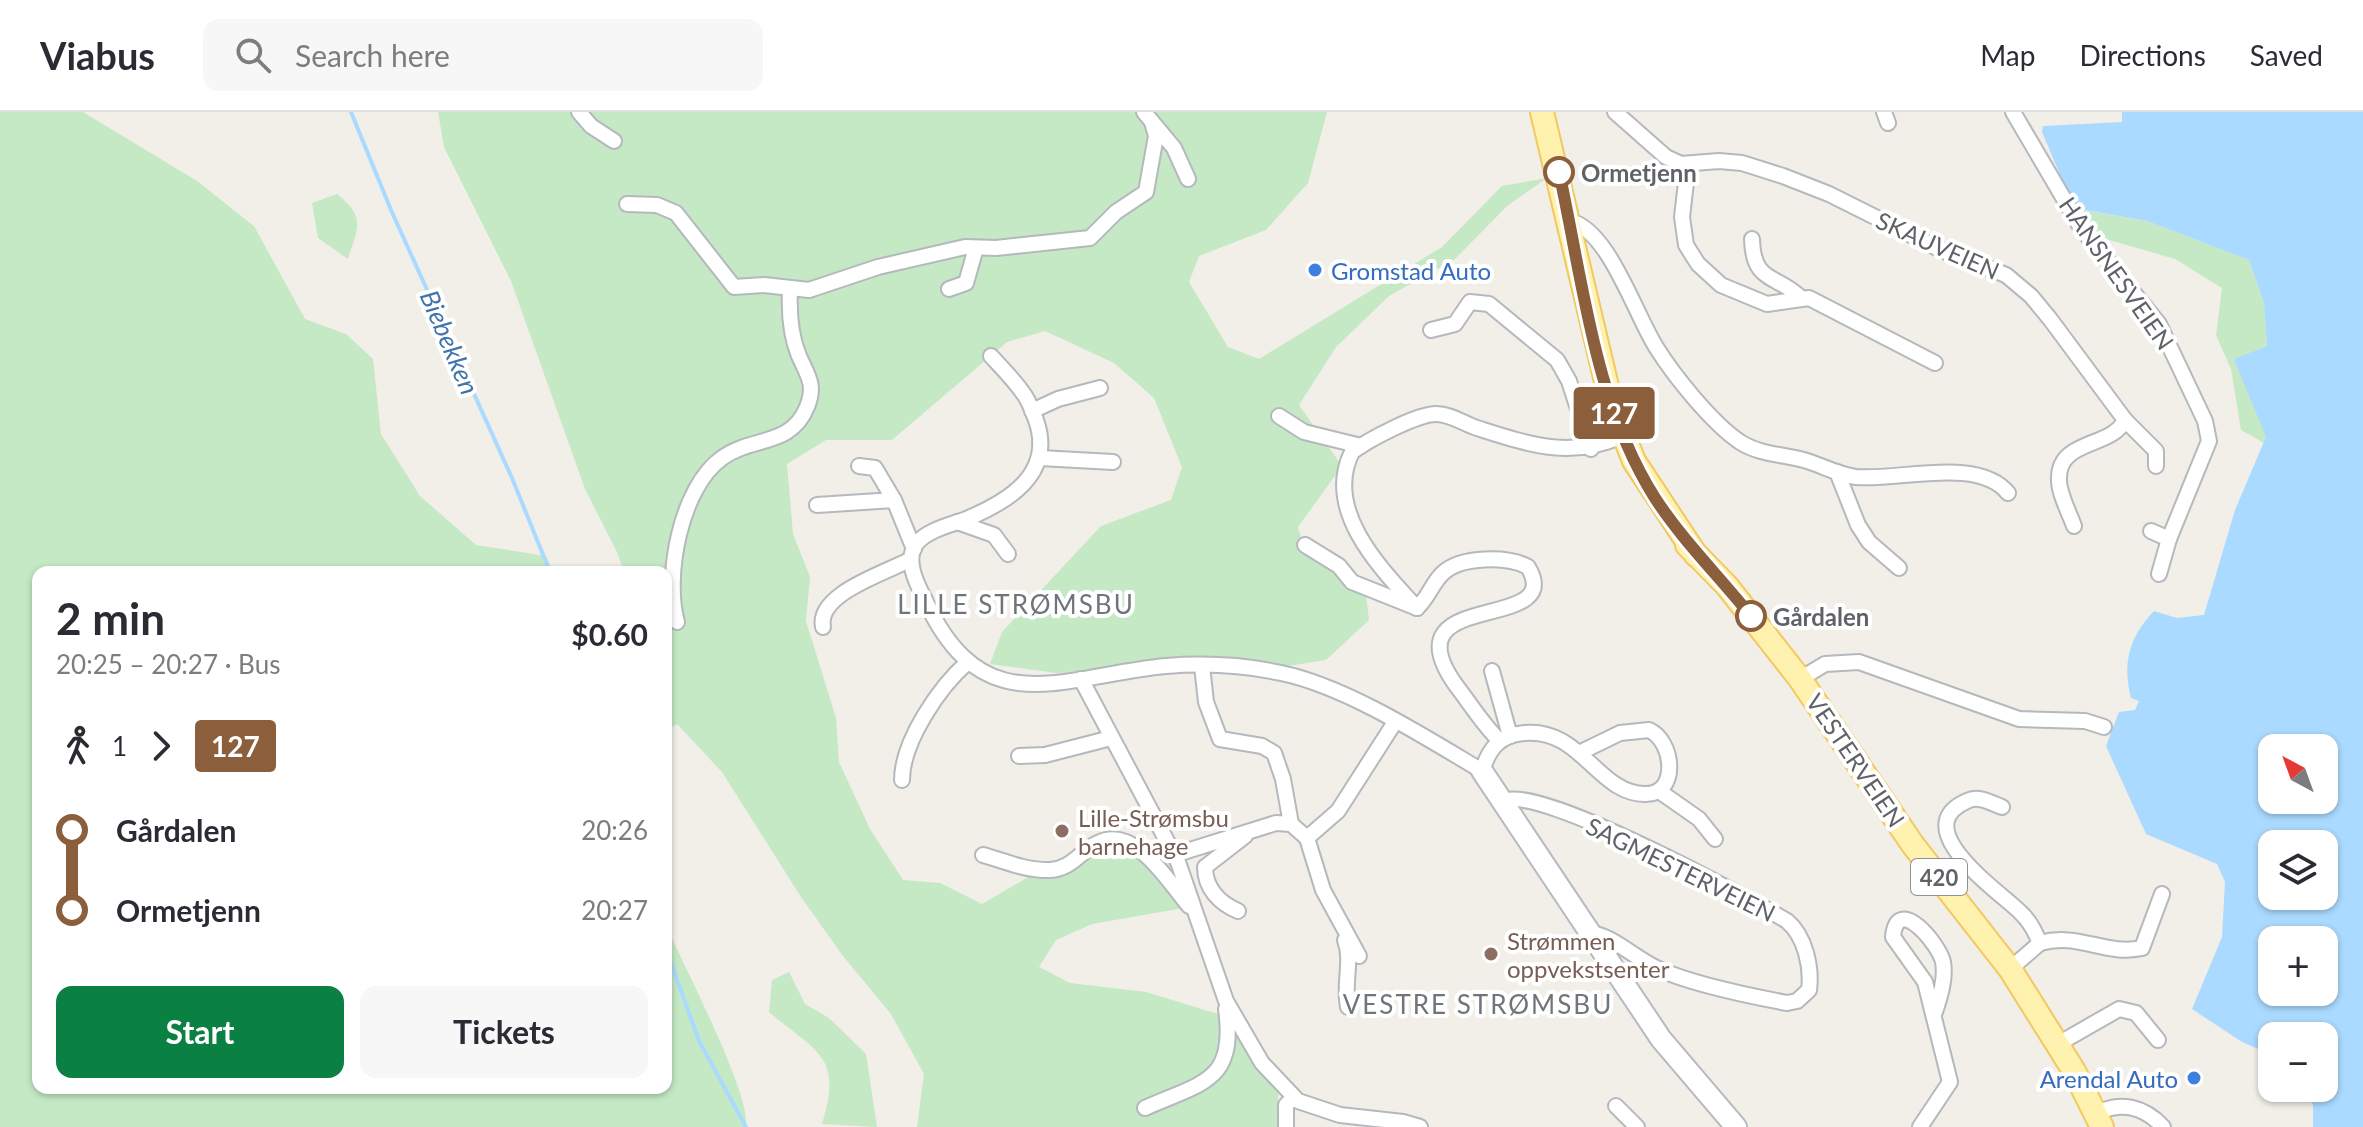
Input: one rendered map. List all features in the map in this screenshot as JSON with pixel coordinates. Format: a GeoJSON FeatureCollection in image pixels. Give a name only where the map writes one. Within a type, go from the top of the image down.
{"type":"FeatureCollection","features":[{"type":"Feature","properties":{"kind":"main road","name":"VESTERVEIEN"},"geometry":{"type":"LineString","coordinates":[[1542,112],[1553,147],[1600,362],[1622,436],[1654,497],[1723,590],[1765,634],[1800,679],[1913,845],[2010,969],[2058,1044],[2099,1120]]}},
{"type":"Feature","properties":{"kind":"main road","name":"VESTERVEIEN"},"geometry":{"type":"LineString","coordinates":[[1549,112],[1553,147]]}},
{"type":"Feature","properties":{"kind":"main road"},"geometry":{"type":"LineString","coordinates":[[1482,771],[1505,801],[1661,1039],[1736,1127]]}},
{"type":"Feature","properties":{"kind":"street"},"geometry":{"type":"LineString","coordinates":[[579,112],[591,126],[614,141]]}},
{"type":"Feature","properties":{"kind":"street"},"geometry":{"type":"LineString","coordinates":[[1615,112],[1666,157],[1688,165],[1682,217],[1691,256],[1721,285],[1757,302],[1776,304],[1801,298]]}},
{"type":"Feature","properties":{"kind":"street","name":"HANSNESVEIEN"},"geometry":{"type":"LineString","coordinates":[[2013,112],[2081,228],[2159,324],[2205,421],[2209,441],[2169,539],[2159,574]]}},
{"type":"Feature","properties":{"kind":"street"},"geometry":{"type":"LineString","coordinates":[[1148,117],[1174,148],[1188,179]]}},
{"type":"Feature","properties":{"kind":"street"},"geometry":{"type":"LineString","coordinates":[[627,204],[657,205],[676,213],[734,287],[764,285],[790,290],[830,285],[878,267],[965,247],[1015,247],[1094,235],[1116,212],[1146,192],[1156,136],[1148,117]]}},
{"type":"Feature","properties":{"kind":"street","name":"SKAUVEIEN"},"geometry":{"type":"LineString","coordinates":[[1688,165],[1719,161],[1742,163],[1783,176],[1829,194],[1941,250],[2006,275],[2041,307],[2125,420],[2156,451],[2156,466]]}},
{"type":"Feature","properties":{"kind":"street"},"geometry":{"type":"LineString","coordinates":[[1569,221],[1589,230],[1610,259],[1655,346],[1725,429],[1751,448],[1807,460],[1837,472],[1873,477],[1967,473],[1995,481],[2008,493]]}},
{"type":"Feature","properties":{"kind":"street"},"geometry":{"type":"LineString","coordinates":[[1752,239],[1753,256],[1761,273],[1801,298],[1817,301],[1935,363]]}},
{"type":"Feature","properties":{"kind":"street"},"geometry":{"type":"LineString","coordinates":[[949,289],[966,283],[976,248]]}},
{"type":"Feature","properties":{"kind":"street"},"geometry":{"type":"LineString","coordinates":[[677,622],[672,603],[672,568],[679,533],[696,491],[719,460],[735,450],[790,433],[807,408],[812,382],[799,355],[790,309],[790,290]]}},
{"type":"Feature","properties":{"kind":"street"},"geometry":{"type":"LineString","coordinates":[[1431,330],[1455,324],[1470,302],[1489,304],[1557,360],[1569,381],[1591,449]]}},
{"type":"Feature","properties":{"kind":"street"},"geometry":{"type":"LineString","coordinates":[[823,627],[822,621],[839,597],[912,554],[924,537],[1021,487],[1040,458],[1041,435],[1025,395],[991,356]]}},
{"type":"Feature","properties":{"kind":"street"},"geometry":{"type":"LineString","coordinates":[[1032,411],[1058,399],[1100,388]]}},
{"type":"Feature","properties":{"kind":"street"},"geometry":{"type":"LineString","coordinates":[[1417,608],[1367,546],[1347,511],[1342,482],[1352,452],[1422,415],[1450,416],[1475,427],[1552,447],[1591,449],[1622,436]]}},
{"type":"Feature","properties":{"kind":"street"},"geometry":{"type":"LineString","coordinates":[[1279,416],[1304,432],[1361,446]]}},
{"type":"Feature","properties":{"kind":"street"},"geometry":{"type":"LineString","coordinates":[[2074,526],[2058,480],[2061,467],[2073,451],[2112,435],[2125,420]]}},
{"type":"Feature","properties":{"kind":"street"},"geometry":{"type":"LineString","coordinates":[[1040,458],[1113,462]]}},
{"type":"Feature","properties":{"kind":"street"},"geometry":{"type":"LineString","coordinates":[[859,466],[875,468],[894,500],[912,554],[917,583],[939,629],[968,662],[1010,683],[1042,687],[1168,666],[1283,673],[1319,683],[1482,771],[1487,755],[1505,738],[1547,733],[1581,752],[1627,791],[1643,795],[1659,791],[1669,772],[1670,754],[1658,734],[1633,729],[1581,752]]}},
{"type":"Feature","properties":{"kind":"street"},"geometry":{"type":"LineString","coordinates":[[1837,472],[1858,525],[1869,542],[1899,568]]}},
{"type":"Feature","properties":{"kind":"street"},"geometry":{"type":"LineString","coordinates":[[817,505],[894,500]]}},
{"type":"Feature","properties":{"kind":"street"},"geometry":{"type":"LineString","coordinates":[[956,522],[994,535],[1008,554]]}},
{"type":"Feature","properties":{"kind":"street"},"geometry":{"type":"LineString","coordinates":[[2151,531],[2169,539]]}},
{"type":"Feature","properties":{"kind":"street"},"geometry":{"type":"LineString","coordinates":[[1305,545],[1339,566],[1352,582],[1417,608]]}},
{"type":"Feature","properties":{"kind":"street"},"geometry":{"type":"LineString","coordinates":[[1417,608],[1444,572],[1456,564],[1478,561],[1528,567],[1534,585],[1529,596],[1519,604],[1452,624],[1441,635],[1442,668],[1505,738]]}},
{"type":"Feature","properties":{"kind":"street"},"geometry":{"type":"LineString","coordinates":[[902,780],[902,761],[914,734],[968,662]]}},
{"type":"Feature","properties":{"kind":"street"},"geometry":{"type":"LineString","coordinates":[[1800,679],[1825,664],[1859,662],[2019,719],[2085,721],[2104,727]]}},
{"type":"Feature","properties":{"kind":"street"},"geometry":{"type":"LineString","coordinates":[[1202,666],[1206,702],[1215,732],[1227,743],[1262,746],[1274,753],[1283,779],[1291,824],[1307,838],[1312,862],[1349,949],[1344,988],[1348,1007]]}},
{"type":"Feature","properties":{"kind":"street"},"geometry":{"type":"LineString","coordinates":[[1492,671],[1505,738]]}},
{"type":"Feature","properties":{"kind":"street"},"geometry":{"type":"LineString","coordinates":[[1081,679],[1174,855],[1226,1001],[1247,1042],[1293,1098],[1340,1115],[1403,1122],[1420,1127]]}},
{"type":"Feature","properties":{"kind":"street"},"geometry":{"type":"LineString","coordinates":[[1307,838],[1338,811],[1395,722]]}},
{"type":"Feature","properties":{"kind":"street"},"geometry":{"type":"LineString","coordinates":[[1019,756],[1045,755],[1111,738]]}},
{"type":"Feature","properties":{"kind":"street"},"geometry":{"type":"LineString","coordinates":[[1659,791],[1699,819],[1715,839]]}},
{"type":"Feature","properties":{"kind":"street","name":"SAGMESTERVEIEN"},"geometry":{"type":"LineString","coordinates":[[1505,801],[1529,799],[1609,831],[1695,870],[1787,921],[1796,928],[1804,948],[1809,990],[1797,1001],[1787,1003],[1677,976],[1637,959],[1602,935],[1590,933]]}},
{"type":"Feature","properties":{"kind":"street"},"geometry":{"type":"LineString","coordinates":[[2002,807],[1982,799],[1963,802],[1949,818],[1950,842],[1962,860],[2022,913],[2040,943]]}},
{"type":"Feature","properties":{"kind":"street"},"geometry":{"type":"LineString","coordinates":[[1174,855],[1262,826],[1291,824]]}},
{"type":"Feature","properties":{"kind":"street"},"geometry":{"type":"LineString","coordinates":[[1238,911],[1220,902],[1211,891],[1205,867],[1234,842],[1262,826]]}},
{"type":"Feature","properties":{"kind":"street"},"geometry":{"type":"LineString","coordinates":[[983,855],[1025,868],[1049,870],[1075,862],[1097,843],[1121,842],[1152,859],[1193,908]]}},
{"type":"Feature","properties":{"kind":"street"},"geometry":{"type":"LineString","coordinates":[[2010,969],[2040,943],[2074,938],[2126,951],[2142,948],[2162,894]]}},
{"type":"Feature","properties":{"kind":"street"},"geometry":{"type":"LineString","coordinates":[[1920,1127],[1950,1082],[1935,1012],[1925,982],[1896,944],[1894,931],[1902,921],[1914,922],[1927,933],[1942,957],[1944,976],[1935,1012]]}},
{"type":"Feature","properties":{"kind":"street"},"geometry":{"type":"LineString","coordinates":[[1342,928],[1359,956]]}},
{"type":"Feature","properties":{"kind":"street"},"geometry":{"type":"LineString","coordinates":[[1145,1108],[1199,1084],[1223,1063],[1229,1047],[1226,1001]]}},
{"type":"Feature","properties":{"kind":"street"},"geometry":{"type":"LineString","coordinates":[[2058,1044],[2119,1009],[2136,1013],[2158,1040]]}},
{"type":"Feature","properties":{"kind":"street"},"geometry":{"type":"LineString","coordinates":[[1286,1127],[1286,1105],[1293,1098]]}},
{"type":"Feature","properties":{"kind":"street"},"geometry":{"type":"LineString","coordinates":[[1616,1106],[1637,1127]]}},
{"type":"Feature","properties":{"kind":"street"},"geometry":{"type":"LineString","coordinates":[[2099,1120],[2114,1107],[2137,1107],[2163,1127]]}},
{"type":"Feature","properties":{"kind":"green space"},"geometry":{"type":"Polygon","coordinates":[[[0,112],[83,112],[197,181],[254,226],[305,319],[346,334],[373,359],[381,434],[420,496],[476,545],[546,556],[550,566],[32,566],[32,1094],[672,1094],[672,938],[738,1087],[746,1127],[0,1127],[0,112]]]}},
{"type":"Feature","properties":{"kind":"green space"},"geometry":{"type":"Polygon","coordinates":[[[438,112],[1327,112],[1308,183],[1266,230],[1199,256],[1189,282],[1228,347],[1259,359],[1442,247],[1502,186],[1547,178],[1507,206],[1455,259],[1389,296],[1336,347],[1299,405],[1342,466],[1298,527],[1303,545],[1365,586],[1369,620],[1326,660],[1275,668],[1204,659],[1056,673],[990,664],[1002,632],[1101,526],[1171,500],[1182,467],[1154,398],[1114,363],[1045,331],[1007,342],[892,440],[826,440],[787,464],[793,534],[810,577],[806,621],[836,718],[839,762],[870,829],[903,880],[940,883],[982,904],[1085,844],[1135,838],[1182,875],[1195,906],[1092,924],[1056,940],[1039,967],[1070,983],[1146,992],[1218,1014],[1234,1000],[1279,1074],[1277,1127],[917,1127],[924,1074],[891,1014],[843,956],[801,897],[722,772],[677,724],[672,727],[672,566],[622,566],[585,489],[511,281],[444,147],[438,112]]]}},
{"type":"Feature","properties":{"kind":"green space"},"geometry":{"type":"Polygon","coordinates":[[[337,194],[356,216],[357,230],[348,259],[318,238],[312,203],[337,194]]]}},
{"type":"Feature","properties":{"kind":"green space"},"geometry":{"type":"Polygon","coordinates":[[[2083,210],[2147,221],[2249,260],[2264,303],[2267,346],[2235,359],[2266,436],[2264,443],[2241,430],[2231,369],[2216,335],[2222,288],[2175,259],[2092,235],[2083,210]]]}},
{"type":"Feature","properties":{"kind":"green space"},"geometry":{"type":"Polygon","coordinates":[[[789,972],[805,1004],[829,1018],[866,1054],[877,1127],[822,1124],[829,1084],[822,1058],[769,1012],[772,980],[789,972]]]}},
{"type":"Feature","properties":{"kind":"water"},"geometry":{"type":"Polygon","coordinates":[[[2122,112],[2363,112],[2363,1127],[2313,1127],[2311,1102],[2338,1102],[2338,1022],[2258,1022],[2258,1049],[2192,1009],[2222,937],[2225,882],[2217,864],[2146,834],[2106,746],[2119,712],[2135,710],[2139,701],[2131,698],[2127,673],[2133,641],[2145,621],[2154,611],[2177,618],[2204,615],[2235,510],[2266,437],[2234,359],[2267,346],[2264,303],[2249,260],[2147,221],[2074,208],[2042,132],[2043,126],[2122,122],[2122,112]]]}},
{"type":"Feature","properties":{"kind":"waterway","name":"Biebekken"},"geometry":{"type":"LineString","coordinates":[[351,112],[548,566]]}},
{"type":"Feature","properties":{"kind":"waterway","name":"Biebekken"},"geometry":{"type":"LineString","coordinates":[[672,966],[699,1041],[746,1127]]}},
{"type":"Feature","properties":{"kind":"bus line","name":"127"},"geometry":{"type":"LineString","coordinates":[[1559,172],[1584,297],[1622,436],[1654,497],[1687,545],[1751,616]]}},
{"type":"Feature","properties":{"kind":"place","name":"Ormetjenn"},"geometry":{"type":"Point","coordinates":[1559,172]}},
{"type":"Feature","properties":{"kind":"place","name":"Gromstad Auto"},"geometry":{"type":"Point","coordinates":[1315,270]}},
{"type":"Feature","properties":{"kind":"place","name":"Gårdalen"},"geometry":{"type":"Point","coordinates":[1751,616]}},
{"type":"Feature","properties":{"kind":"place","name":"Lille-Strømsbu barnehage"},"geometry":{"type":"Point","coordinates":[1062,831]}},
{"type":"Feature","properties":{"kind":"place","name":"Strømmen oppvekstsenter"},"geometry":{"type":"Point","coordinates":[1491,954]}},
{"type":"Feature","properties":{"kind":"place","name":"Arendal Auto"},"geometry":{"type":"Point","coordinates":[2194,1078]}},
{"type":"Feature","properties":{"kind":"district","name":"LILLE STRØMSBU"},"geometry":{"type":"Point","coordinates":[1016,604]}},
{"type":"Feature","properties":{"kind":"district","name":"VESTRE STRØMSBU"},"geometry":{"type":"Point","coordinates":[1478,1004]}}]}
